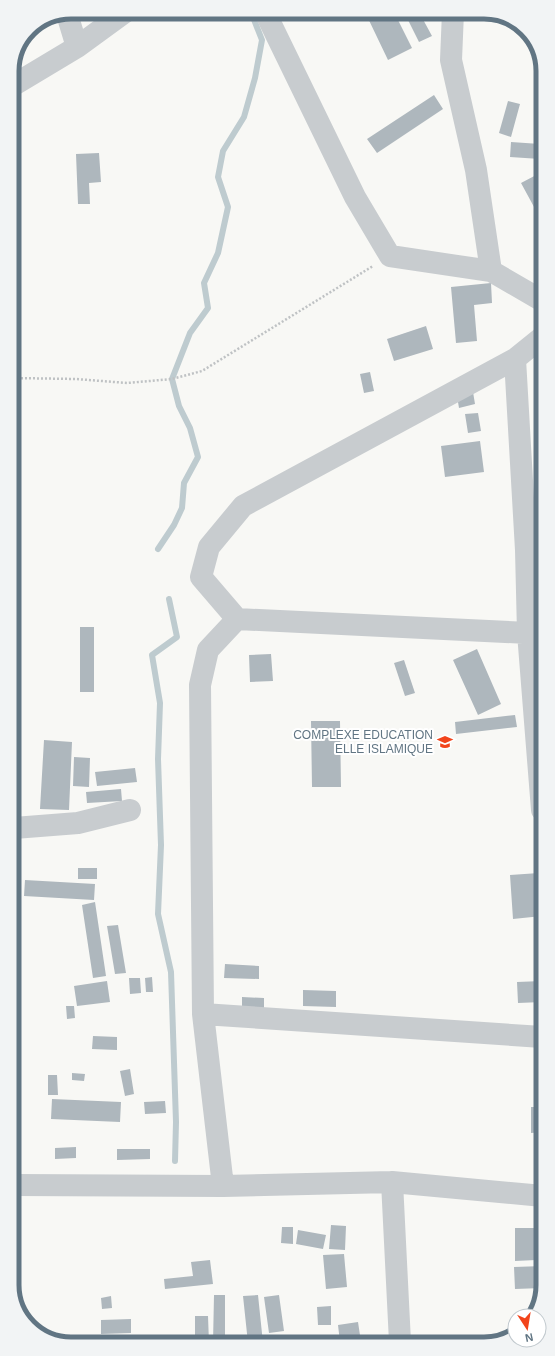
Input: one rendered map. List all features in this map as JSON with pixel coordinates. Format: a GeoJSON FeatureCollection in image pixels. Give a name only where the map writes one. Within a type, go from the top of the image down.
{"type":"FeatureCollection","features":[{"type":"Feature","properties":{"kind":"street"},"geometry":{"type":"LineString","coordinates":[[69,19],[78,47]]}},
{"type":"Feature","properties":{"kind":"street"},"geometry":{"type":"LineString","coordinates":[[19,82],[78,47],[116,19]]}},
{"type":"Feature","properties":{"kind":"street"},"geometry":{"type":"LineString","coordinates":[[268,19],[352,191],[390,256],[491,271],[536,297]]}},
{"type":"Feature","properties":{"kind":"street"},"geometry":{"type":"LineString","coordinates":[[453,19],[451,60],[476,170],[491,271]]}},
{"type":"Feature","properties":{"kind":"street"},"geometry":{"type":"LineString","coordinates":[[535,632],[237,619],[202,577],[210,548],[243,506],[514,359],[536,342]]}},
{"type":"Feature","properties":{"kind":"street"},"geometry":{"type":"LineString","coordinates":[[514,359],[526,550],[535,632],[536,657]]}},
{"type":"Feature","properties":{"kind":"street"},"geometry":{"type":"LineString","coordinates":[[223,1186],[203,1014],[200,685],[208,650],[237,619]]}},
{"type":"Feature","properties":{"kind":"street"},"geometry":{"type":"LineString","coordinates":[[19,828],[78,823],[130,810]]}},
{"type":"Feature","properties":{"kind":"street"},"geometry":{"type":"LineString","coordinates":[[203,1014],[536,1037]]}},
{"type":"Feature","properties":{"kind":"street"},"geometry":{"type":"LineString","coordinates":[[392,1182],[400,1337]]}},
{"type":"Feature","properties":{"kind":"street"},"geometry":{"type":"LineString","coordinates":[[19,1185],[223,1186],[392,1182],[536,1195]]}},
{"type":"Feature","properties":{"kind":"path"},"geometry":{"type":"LineString","coordinates":[[19,378],[76,379],[127,383],[172,379],[202,371],[390,256]]}},
{"type":"Feature","properties":{"kind":"building"},"geometry":{"type":"Polygon","coordinates":[[[368,19],[398,19],[412,48],[388,60],[368,19]]]}},
{"type":"Feature","properties":{"kind":"building"},"geometry":{"type":"Polygon","coordinates":[[[408,19],[423,19],[432,36],[419,42],[408,19]]]}},
{"type":"Feature","properties":{"kind":"building"},"geometry":{"type":"Polygon","coordinates":[[[434,95],[443,109],[377,153],[367,139],[434,95]]]}},
{"type":"Feature","properties":{"kind":"building"},"geometry":{"type":"Polygon","coordinates":[[[508,101],[520,104],[511,137],[499,133],[508,101]]]}},
{"type":"Feature","properties":{"kind":"building"},"geometry":{"type":"Polygon","coordinates":[[[511,142],[536,144],[536,159],[510,157],[511,142]]]}},
{"type":"Feature","properties":{"kind":"building"},"geometry":{"type":"Polygon","coordinates":[[[99,153],[101,182],[89,183],[90,204],[78,204],[76,154],[99,153]]]}},
{"type":"Feature","properties":{"kind":"building"},"geometry":{"type":"Polygon","coordinates":[[[536,175],[536,211],[521,183],[536,175]]]}},
{"type":"Feature","properties":{"kind":"building"},"geometry":{"type":"Polygon","coordinates":[[[491,283],[492,303],[474,305],[477,341],[456,343],[451,287],[491,283]]]}},
{"type":"Feature","properties":{"kind":"building"},"geometry":{"type":"Polygon","coordinates":[[[426,326],[433,349],[394,361],[387,339],[426,326]]]}},
{"type":"Feature","properties":{"kind":"building"},"geometry":{"type":"Polygon","coordinates":[[[370,372],[374,391],[364,393],[360,374],[370,372]]]}},
{"type":"Feature","properties":{"kind":"building"},"geometry":{"type":"Polygon","coordinates":[[[473,392],[475,404],[459,408],[457,396],[473,392]]]}},
{"type":"Feature","properties":{"kind":"building"},"geometry":{"type":"Polygon","coordinates":[[[478,413],[481,431],[468,433],[465,414],[478,413]]]}},
{"type":"Feature","properties":{"kind":"building"},"geometry":{"type":"Polygon","coordinates":[[[480,441],[484,472],[445,477],[441,446],[480,441]]]}},
{"type":"Feature","properties":{"kind":"building"},"geometry":{"type":"Polygon","coordinates":[[[80,627],[94,627],[94,692],[80,692],[80,627]]]}},
{"type":"Feature","properties":{"kind":"building"},"geometry":{"type":"Polygon","coordinates":[[[477,649],[501,704],[478,715],[453,660],[477,649]]]}},
{"type":"Feature","properties":{"kind":"building"},"geometry":{"type":"Polygon","coordinates":[[[271,654],[273,681],[250,682],[249,655],[271,654]]]}},
{"type":"Feature","properties":{"kind":"building"},"geometry":{"type":"Polygon","coordinates":[[[404,660],[415,693],[405,696],[394,663],[404,660]]]}},
{"type":"Feature","properties":{"kind":"building"},"geometry":{"type":"Polygon","coordinates":[[[515,715],[517,727],[456,734],[455,722],[515,715]]]}},
{"type":"Feature","properties":{"kind":"building"},"geometry":{"type":"Polygon","coordinates":[[[311,721],[340,721],[341,787],[312,787],[311,721]]]}},
{"type":"Feature","properties":{"kind":"building"},"geometry":{"type":"Polygon","coordinates":[[[44,740],[72,742],[69,810],[40,809],[44,740]]]}},
{"type":"Feature","properties":{"kind":"building"},"geometry":{"type":"Polygon","coordinates":[[[74,757],[90,758],[89,787],[73,786],[74,757]]]}},
{"type":"Feature","properties":{"kind":"building"},"geometry":{"type":"Polygon","coordinates":[[[135,768],[137,782],[97,786],[95,772],[135,768]]]}},
{"type":"Feature","properties":{"kind":"building"},"geometry":{"type":"Polygon","coordinates":[[[121,789],[122,801],[87,803],[86,792],[121,789]]]}},
{"type":"Feature","properties":{"kind":"building"},"geometry":{"type":"Polygon","coordinates":[[[78,868],[97,868],[97,879],[78,879],[78,868]]]}},
{"type":"Feature","properties":{"kind":"building"},"geometry":{"type":"Polygon","coordinates":[[[536,873],[536,917],[513,919],[510,875],[536,873]]]}},
{"type":"Feature","properties":{"kind":"building"},"geometry":{"type":"Polygon","coordinates":[[[25,880],[95,884],[94,900],[24,896],[25,880]]]}},
{"type":"Feature","properties":{"kind":"building"},"geometry":{"type":"Polygon","coordinates":[[[95,902],[106,976],[93,978],[82,905],[95,902]]]}},
{"type":"Feature","properties":{"kind":"building"},"geometry":{"type":"Polygon","coordinates":[[[118,925],[126,973],[115,974],[107,926],[118,925]]]}},
{"type":"Feature","properties":{"kind":"building"},"geometry":{"type":"Polygon","coordinates":[[[225,964],[259,966],[259,979],[224,978],[225,964]]]}},
{"type":"Feature","properties":{"kind":"building"},"geometry":{"type":"Polygon","coordinates":[[[152,977],[153,992],[146,992],[145,978],[152,977]]]}},
{"type":"Feature","properties":{"kind":"building"},"geometry":{"type":"Polygon","coordinates":[[[129,978],[140,978],[141,993],[130,994],[129,978]]]}},
{"type":"Feature","properties":{"kind":"building"},"geometry":{"type":"Polygon","coordinates":[[[107,981],[110,1002],[77,1006],[74,986],[107,981]]]}},
{"type":"Feature","properties":{"kind":"building"},"geometry":{"type":"Polygon","coordinates":[[[536,981],[536,1002],[518,1003],[517,982],[536,981]]]}},
{"type":"Feature","properties":{"kind":"building"},"geometry":{"type":"Polygon","coordinates":[[[303,990],[336,991],[336,1007],[303,1006],[303,990]]]}},
{"type":"Feature","properties":{"kind":"building"},"geometry":{"type":"Polygon","coordinates":[[[242,997],[264,998],[264,1010],[242,1009],[242,997]]]}},
{"type":"Feature","properties":{"kind":"building"},"geometry":{"type":"Polygon","coordinates":[[[66,1006],[74,1006],[75,1018],[67,1019],[66,1006]]]}},
{"type":"Feature","properties":{"kind":"building"},"geometry":{"type":"Polygon","coordinates":[[[93,1036],[117,1037],[117,1050],[92,1049],[93,1036]]]}},
{"type":"Feature","properties":{"kind":"building"},"geometry":{"type":"Polygon","coordinates":[[[130,1069],[134,1094],[125,1096],[120,1071],[130,1069]]]}},
{"type":"Feature","properties":{"kind":"building"},"geometry":{"type":"Polygon","coordinates":[[[72,1073],[85,1074],[84,1081],[72,1080],[72,1073]]]}},
{"type":"Feature","properties":{"kind":"building"},"geometry":{"type":"Polygon","coordinates":[[[48,1075],[57,1075],[58,1095],[48,1095],[48,1075]]]}},
{"type":"Feature","properties":{"kind":"building"},"geometry":{"type":"Polygon","coordinates":[[[52,1099],[121,1102],[120,1122],[51,1119],[52,1099]]]}},
{"type":"Feature","properties":{"kind":"building"},"geometry":{"type":"Polygon","coordinates":[[[165,1101],[166,1113],[145,1114],[144,1102],[165,1101]]]}},
{"type":"Feature","properties":{"kind":"building"},"geometry":{"type":"Polygon","coordinates":[[[531,1107],[536,1107],[536,1133],[531,1133],[531,1107]]]}},
{"type":"Feature","properties":{"kind":"building"},"geometry":{"type":"Polygon","coordinates":[[[76,1147],[76,1158],[55,1159],[55,1148],[76,1147]]]}},
{"type":"Feature","properties":{"kind":"building"},"geometry":{"type":"Polygon","coordinates":[[[117,1149],[150,1149],[150,1159],[117,1160],[117,1149]]]}},
{"type":"Feature","properties":{"kind":"building"},"geometry":{"type":"Polygon","coordinates":[[[331,1225],[346,1226],[345,1250],[329,1249],[331,1225]]]}},
{"type":"Feature","properties":{"kind":"building"},"geometry":{"type":"Polygon","coordinates":[[[282,1227],[293,1227],[293,1244],[281,1243],[282,1227]]]}},
{"type":"Feature","properties":{"kind":"building"},"geometry":{"type":"Polygon","coordinates":[[[515,1228],[535,1228],[536,1260],[515,1261],[515,1228]]]}},
{"type":"Feature","properties":{"kind":"building"},"geometry":{"type":"Polygon","coordinates":[[[298,1230],[326,1235],[323,1249],[296,1244],[298,1230]]]}},
{"type":"Feature","properties":{"kind":"building"},"geometry":{"type":"Polygon","coordinates":[[[344,1254],[347,1287],[326,1289],[323,1255],[344,1254]]]}},
{"type":"Feature","properties":{"kind":"building"},"geometry":{"type":"Polygon","coordinates":[[[210,1260],[213,1284],[165,1289],[164,1279],[193,1276],[191,1262],[210,1260]]]}},
{"type":"Feature","properties":{"kind":"building"},"geometry":{"type":"Polygon","coordinates":[[[536,1266],[536,1288],[515,1289],[514,1267],[536,1266]]]}},
{"type":"Feature","properties":{"kind":"building"},"geometry":{"type":"Polygon","coordinates":[[[214,1295],[225,1295],[225,1337],[213,1337],[214,1295]]]}},
{"type":"Feature","properties":{"kind":"building"},"geometry":{"type":"Polygon","coordinates":[[[258,1295],[262,1337],[247,1337],[243,1296],[258,1295]]]}},
{"type":"Feature","properties":{"kind":"building"},"geometry":{"type":"Polygon","coordinates":[[[279,1295],[284,1331],[269,1333],[264,1297],[279,1295]]]}},
{"type":"Feature","properties":{"kind":"building"},"geometry":{"type":"Polygon","coordinates":[[[111,1296],[112,1308],[102,1309],[101,1298],[111,1296]]]}},
{"type":"Feature","properties":{"kind":"building"},"geometry":{"type":"Polygon","coordinates":[[[331,1306],[331,1325],[318,1325],[317,1307],[331,1306]]]}},
{"type":"Feature","properties":{"kind":"building"},"geometry":{"type":"Polygon","coordinates":[[[195,1316],[208,1316],[209,1337],[195,1337],[195,1316]]]}},
{"type":"Feature","properties":{"kind":"building"},"geometry":{"type":"Polygon","coordinates":[[[131,1319],[131,1333],[101,1334],[101,1320],[131,1319]]]}},
{"type":"Feature","properties":{"kind":"building"},"geometry":{"type":"Polygon","coordinates":[[[358,1322],[360,1337],[339,1337],[338,1325],[358,1322]]]}},
{"type":"Feature","properties":{"kind":"waterway"},"geometry":{"type":"LineString","coordinates":[[158,549],[174,525],[182,508],[184,483],[198,457],[190,428],[179,406],[172,379],[190,333],[208,308],[204,283],[218,253],[228,207],[218,177],[223,151],[244,117],[255,78],[262,40],[254,19]]}},
{"type":"Feature","properties":{"kind":"waterway"},"geometry":{"type":"LineString","coordinates":[[169,599],[177,637],[152,655],[160,703],[158,759],[161,845],[158,914],[171,972],[176,1122],[175,1161]]}},
{"type":"Feature","properties":{"kind":"place","name":"COMPLEXE EDUCATION ELLE ISLAMIQUE"},"geometry":{"type":"Point","coordinates":[445,742]}}]}
